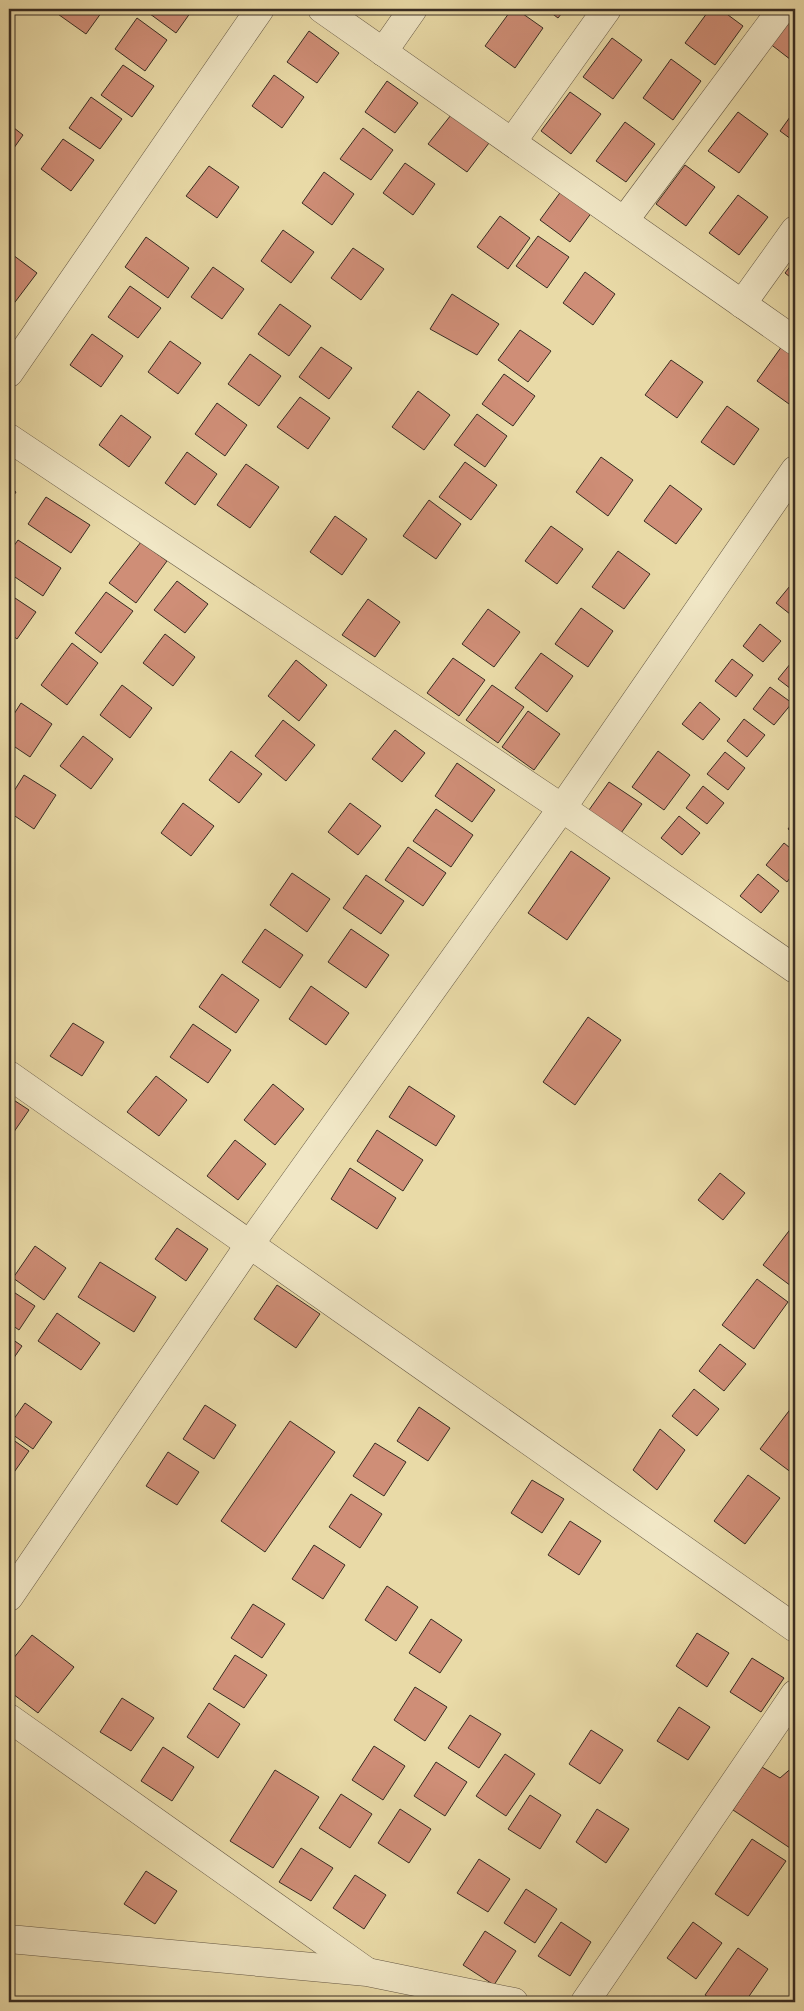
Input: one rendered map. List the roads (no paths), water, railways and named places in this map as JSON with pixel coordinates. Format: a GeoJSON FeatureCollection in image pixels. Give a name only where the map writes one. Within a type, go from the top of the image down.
{"type":"FeatureCollection","features":[{"type":"Feature","properties":{"kind":"street"},"geometry":{"type":"LineString","coordinates":[[9,373],[260,9]]}},
{"type":"Feature","properties":{"kind":"street"},"geometry":{"type":"LineString","coordinates":[[322,9],[795,341]]}},
{"type":"Feature","properties":{"kind":"street"},"geometry":{"type":"LineString","coordinates":[[383,52],[413,9]]}},
{"type":"Feature","properties":{"kind":"street"},"geometry":{"type":"LineString","coordinates":[[512,142],[607,9]]}},
{"type":"Feature","properties":{"kind":"street"},"geometry":{"type":"LineString","coordinates":[[624,221],[782,9]]}},
{"type":"Feature","properties":{"kind":"street"},"geometry":{"type":"LineString","coordinates":[[742,304],[795,230]]}},
{"type":"Feature","properties":{"kind":"street"},"geometry":{"type":"LineString","coordinates":[[9,438],[562,808],[795,968]]}},
{"type":"Feature","properties":{"kind":"street"},"geometry":{"type":"LineString","coordinates":[[9,1597],[250,1244],[562,808],[795,470]]}},
{"type":"Feature","properties":{"kind":"street"},"geometry":{"type":"LineString","coordinates":[[9,1075],[795,1628]]}},
{"type":"Feature","properties":{"kind":"street"},"geometry":{"type":"LineString","coordinates":[[585,2002],[795,1694]]}},
{"type":"Feature","properties":{"kind":"street"},"geometry":{"type":"LineString","coordinates":[[9,1718],[367,1972]]}},
{"type":"Feature","properties":{"kind":"street"},"geometry":{"type":"LineString","coordinates":[[9,1939],[367,1972],[514,2002]]}}]}
